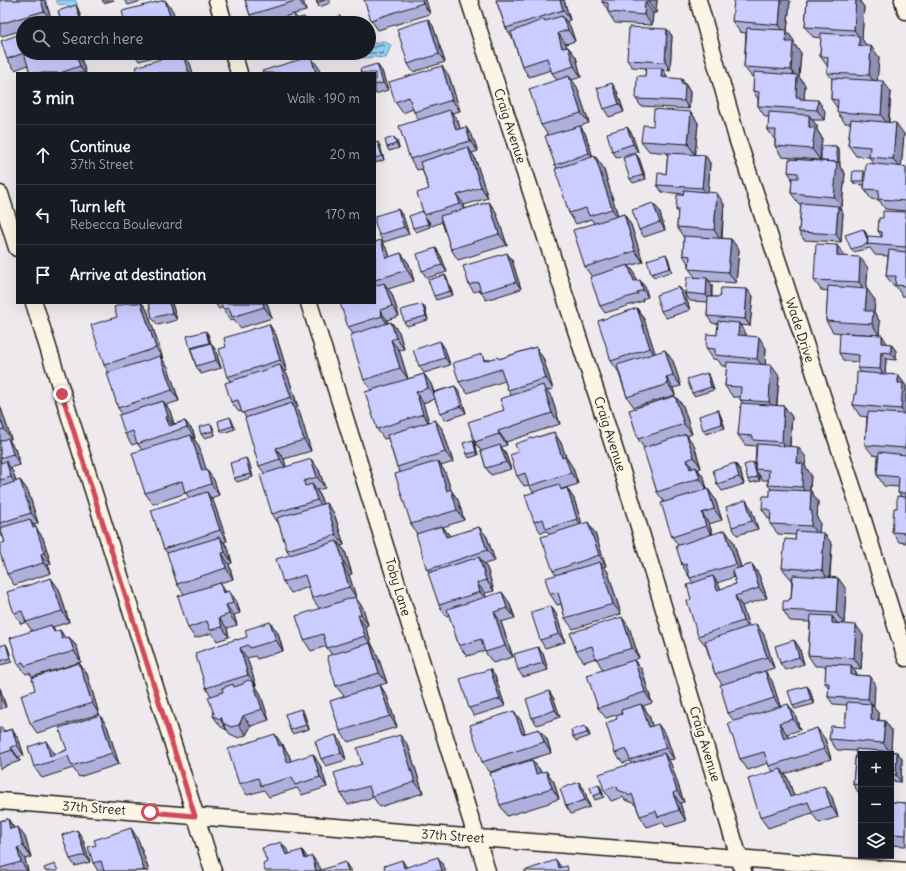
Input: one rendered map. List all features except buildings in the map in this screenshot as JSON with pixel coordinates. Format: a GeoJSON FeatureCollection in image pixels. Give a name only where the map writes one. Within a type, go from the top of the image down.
{"type":"FeatureCollection","features":[{"type":"Feature","properties":{"kind":"street"},"geometry":{"type":"LineString","coordinates":[[217,0],[222,16]]}},
{"type":"Feature","properties":{"kind":"street","name":"Craig Avenue"},"geometry":{"type":"LineString","coordinates":[[469,0],[631,500],[741,864]]}},
{"type":"Feature","properties":{"kind":"street","name":"Wade Drive"},"geometry":{"type":"LineString","coordinates":[[698,0],[737,138],[858,504],[906,658]]}},
{"type":"Feature","properties":{"kind":"street"},"geometry":{"type":"LineString","coordinates":[[903,0],[906,11]]}},
{"type":"Feature","properties":{"kind":"street"},"geometry":{"type":"LineString","coordinates":[[235,60],[239,72]]}},
{"type":"Feature","properties":{"kind":"street"},"geometry":{"type":"LineString","coordinates":[[0,194],[16,245]]}},
{"type":"Feature","properties":{"kind":"street"},"geometry":{"type":"LineString","coordinates":[[34,304],[213,871]]}},
{"type":"Feature","properties":{"kind":"street","name":"Toby Lane"},"geometry":{"type":"LineString","coordinates":[[309,304],[487,871]]}},
{"type":"Feature","properties":{"kind":"street","name":"37th Street"},"geometry":{"type":"LineString","coordinates":[[0,801],[476,837],[741,864],[906,871]]}},
{"type":"Feature","properties":{"kind":"water"},"geometry":{"type":"Polygon","coordinates":[[[56,0],[75,0],[77,7],[73,9],[66,5],[58,4],[56,0]]]}},
{"type":"Feature","properties":{"kind":"water"},"geometry":{"type":"Polygon","coordinates":[[[383,41],[391,45],[386,58],[376,57],[376,43],[383,41]]]}},
{"type":"Feature","properties":{"kind":"route"},"geometry":{"type":"LineString","coordinates":[[62,394],[195,816],[150,812]]}}]}
